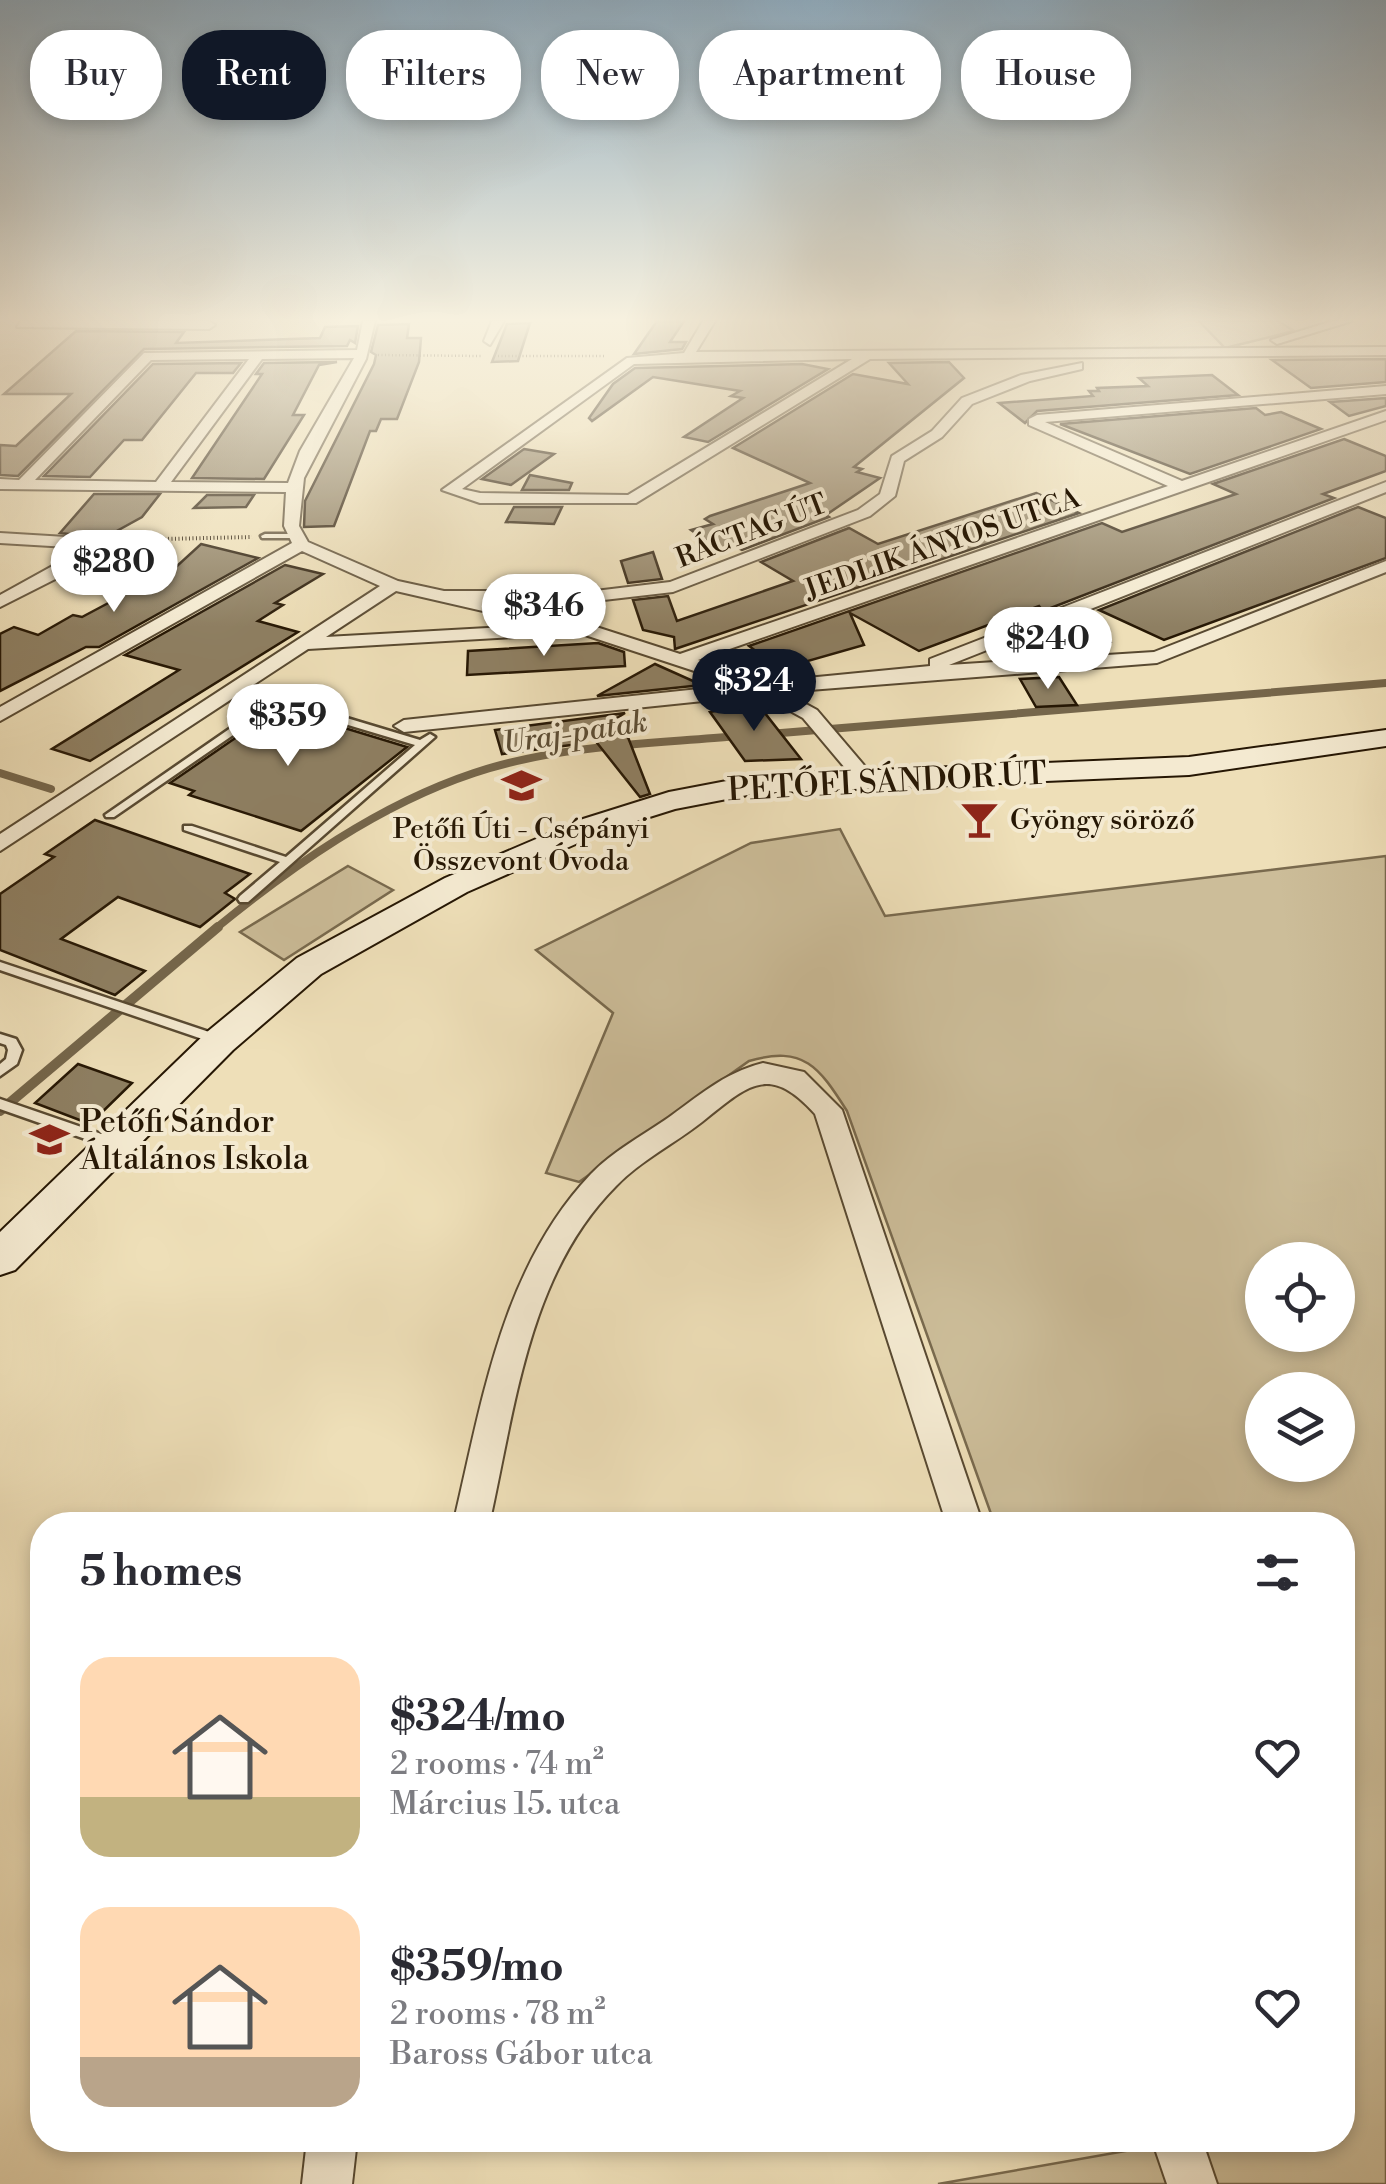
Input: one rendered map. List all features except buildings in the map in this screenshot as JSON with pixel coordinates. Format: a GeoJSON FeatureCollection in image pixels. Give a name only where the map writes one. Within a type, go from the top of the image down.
{"type":"FeatureCollection","features":[{"type":"Feature","properties":{"kind":"street"},"geometry":{"type":"LineString","coordinates":[[23,484],[82,423]]}},
{"type":"Feature","properties":{"kind":"street"},"geometry":{"type":"LineString","coordinates":[[160,486],[207,423]]}},
{"type":"Feature","properties":{"kind":"street"},"geometry":{"type":"LineString","coordinates":[[297,540],[292,488],[326,423]]}},
{"type":"Feature","properties":{"kind":"street"},"geometry":{"type":"LineString","coordinates":[[543,423],[453,486],[452,493],[617,504],[642,496],[760,423]]}},
{"type":"Feature","properties":{"kind":"street","name":"RÁCTAG ÚT"},"geometry":{"type":"LineString","coordinates":[[446,596],[620,594],[698,580],[864,513],[887,496],[898,460],[947,423]]}},
{"type":"Feature","properties":{"kind":"street"},"geometry":{"type":"LineString","coordinates":[[1036,423],[1182,486]]}},
{"type":"Feature","properties":{"kind":"street","name":"JEDLIK ÁNYOS UTCA"},"geometry":{"type":"LineString","coordinates":[[684,659],[1361,423]]}},
{"type":"Feature","properties":{"kind":"street"},"geometry":{"type":"LineString","coordinates":[[0,484],[292,488]]}},
{"type":"Feature","properties":{"kind":"street"},"geometry":{"type":"LineString","coordinates":[[912,672],[1386,486]]}},
{"type":"Feature","properties":{"kind":"street"},"geometry":{"type":"LineString","coordinates":[[0,538],[100,544],[93,552],[0,602]]}},
{"type":"Feature","properties":{"kind":"street"},"geometry":{"type":"LineString","coordinates":[[297,540],[394,585],[581,628],[761,687],[819,722],[863,777]]}},
{"type":"Feature","properties":{"kind":"street"},"geometry":{"type":"LineString","coordinates":[[0,716],[297,540]]}},
{"type":"Feature","properties":{"kind":"street"},"geometry":{"type":"LineString","coordinates":[[404,726],[715,696],[761,687],[912,672],[1172,654],[1386,566]]}},
{"type":"Feature","properties":{"kind":"street"},"geometry":{"type":"LineString","coordinates":[[0,844],[394,585]]}},
{"type":"Feature","properties":{"kind":"street"},"geometry":{"type":"LineString","coordinates":[[300,644],[581,628]]}},
{"type":"Feature","properties":{"kind":"street"},"geometry":{"type":"LineString","coordinates":[[426,741],[493,718]]}},
{"type":"Feature","properties":{"kind":"street","name":"PETŐFI SÁNDOR ÚT"},"geometry":{"type":"LineString","coordinates":[[0,1258],[220,1041],[283,986],[351,940],[456,885],[562,838],[638,810],[700,794],[778,781],[1189,766],[1386,738]]}},
{"type":"Feature","properties":{"kind":"street"},"geometry":{"type":"LineString","coordinates":[[475,1512],[525,1306],[556,1240],[603,1180],[718,1092],[753,1074],[785,1073],[806,1083],[828,1110],[961,1512]]}},
{"type":"Feature","properties":{"kind":"street"},"geometry":{"type":"LineString","coordinates":[[327,2184],[331,2152]]}},
{"type":"Feature","properties":{"kind":"street"},"geometry":{"type":"LineString","coordinates":[[1181,2152],[1192,2184]]}},
{"type":"Feature","properties":{"kind":"lane"},"geometry":{"type":"LineString","coordinates":[[265,536],[297,540]]}},
{"type":"Feature","properties":{"kind":"lane"},"geometry":{"type":"LineString","coordinates":[[110,814],[277,700],[426,741]]}},
{"type":"Feature","properties":{"kind":"lane"},"geometry":{"type":"LineString","coordinates":[[370,728],[404,726]]}},
{"type":"Feature","properties":{"kind":"lane"},"geometry":{"type":"LineString","coordinates":[[244,899],[426,741]]}},
{"type":"Feature","properties":{"kind":"lane"},"geometry":{"type":"LineString","coordinates":[[188,828],[288,861]]}},
{"type":"Feature","properties":{"kind":"lane"},"geometry":{"type":"LineString","coordinates":[[0,966],[220,1041]]}},
{"type":"Feature","properties":{"kind":"lane"},"geometry":{"type":"LineString","coordinates":[[0,1038],[16,1050],[0,1072]]}},
{"type":"Feature","properties":{"kind":"lane"},"geometry":{"type":"LineString","coordinates":[[0,1104],[116,1145]]}},
{"type":"Feature","properties":{"kind":"path"},"geometry":{"type":"LineString","coordinates":[[93,541],[265,536]]}},
{"type":"Feature","properties":{"kind":"shaded area"},"geometry":{"type":"Polygon","coordinates":[[[840,829],[885,916],[1386,856],[1386,2184],[938,2184],[1120,2152],[1355,2152],[1355,1512],[990,1512],[847,1111],[828,1082],[808,1064],[784,1056],[749,1061],[579,1182],[546,1173],[613,1013],[536,950],[751,843],[840,829]]]}},
{"type":"Feature","properties":{"kind":"shaded area"},"geometry":{"type":"Polygon","coordinates":[[[348,866],[393,890],[284,960],[240,932],[348,866]]]}},
{"type":"Feature","properties":{"kind":"waterway","name":"Uraj-patak"},"geometry":{"type":"LineString","coordinates":[[769,734],[1386,683]]}},
{"type":"Feature","properties":{"kind":"waterway","name":"Uraj-patak"},"geometry":{"type":"LineString","coordinates":[[215,929],[337,839],[438,786],[506,764],[571,751],[737,736]]}},
{"type":"Feature","properties":{"kind":"waterway"},"geometry":{"type":"LineString","coordinates":[[0,773],[51,789]]}},
{"type":"Feature","properties":{"kind":"waterway","name":"Uraj-patak"},"geometry":{"type":"LineString","coordinates":[[0,1111],[218,927]]}},
{"type":"Feature","properties":{"kind":"place","name":"Petőfi Úti - Csépányi Összevont Óvoda"},"geometry":{"type":"Point","coordinates":[521,785]}},
{"type":"Feature","properties":{"kind":"place","name":"Gyöngy söröző"},"geometry":{"type":"Point","coordinates":[980,819]}},
{"type":"Feature","properties":{"kind":"place","name":"Petőfi Sándor Általános Iskola"},"geometry":{"type":"Point","coordinates":[50,1139]}}]}
